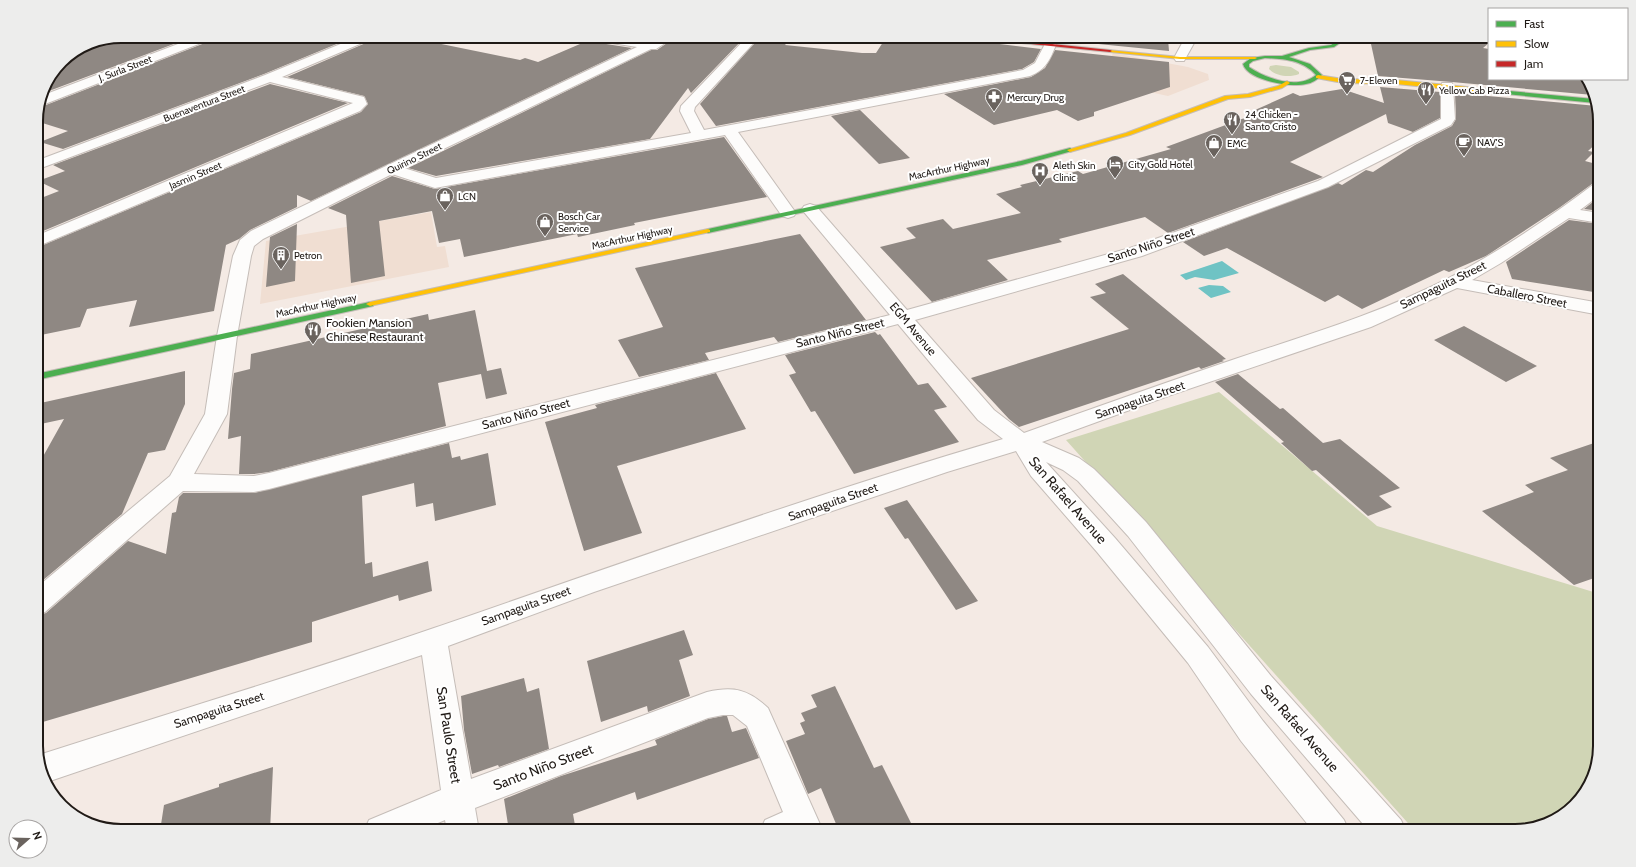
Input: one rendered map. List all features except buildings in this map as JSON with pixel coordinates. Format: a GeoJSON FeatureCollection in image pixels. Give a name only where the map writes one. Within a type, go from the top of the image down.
{"type":"FeatureCollection","features":[{"type":"Feature","properties":{"kind":"main road"},"geometry":{"type":"LineString","coordinates":[[1030,43],[1184,58],[1282,58],[1310,66],[1318,72],[1318,77]]}},
{"type":"Feature","properties":{"kind":"main road"},"geometry":{"type":"LineString","coordinates":[[1282,58],[1309,49],[1332,50],[1340,43]]}},
{"type":"Feature","properties":{"kind":"main road"},"geometry":{"type":"LineString","coordinates":[[1184,58],[1201,63],[1251,72],[1269,80],[1287,83],[1307,82],[1318,77],[1343,81],[1396,82],[1447,86],[1590,100]]}},
{"type":"Feature","properties":{"kind":"main road"},"geometry":{"type":"LineString","coordinates":[[1245,81],[1252,78],[1251,72],[1246,64],[1255,58]]}},
{"type":"Feature","properties":{"kind":"main road"},"geometry":{"type":"LineString","coordinates":[[1310,66],[1322,64]]}},
{"type":"Feature","properties":{"kind":"main road"},"geometry":{"type":"LineString","coordinates":[[1357,72],[1396,82]]}},
{"type":"Feature","properties":{"kind":"main road","name":"MacArthur Highway"},"geometry":{"type":"LineString","coordinates":[[43,375],[1046,158],[1128,134],[1228,97],[1248,96],[1280,87],[1287,83]]}},
{"type":"Feature","properties":{"kind":"main road"},"geometry":{"type":"LineString","coordinates":[[1228,97],[1225,91],[1232,88]]}},
{"type":"Feature","properties":{"kind":"street","name":"J. Surla Street"},"geometry":{"type":"LineString","coordinates":[[47,98],[192,43]]}},
{"type":"Feature","properties":{"kind":"street","name":"Buenaventura Street"},"geometry":{"type":"LineString","coordinates":[[43,163],[269,78],[353,43]]}},
{"type":"Feature","properties":{"kind":"street"},"geometry":{"type":"LineString","coordinates":[[632,43],[652,46]]}},
{"type":"Feature","properties":{"kind":"street","name":"Quirino Street"},"geometry":{"type":"LineString","coordinates":[[227,336],[242,256],[246,244],[257,235],[391,169],[657,43]]}},
{"type":"Feature","properties":{"kind":"street"},"geometry":{"type":"LineString","coordinates":[[699,135],[687,111],[688,106],[747,43]]}},
{"type":"Feature","properties":{"kind":"street"},"geometry":{"type":"LineString","coordinates":[[1184,58],[1189,43]]}},
{"type":"Feature","properties":{"kind":"street"},"geometry":{"type":"LineString","coordinates":[[391,169],[435,183],[729,130],[1026,73],[1036,70],[1039,67],[1050,45]]}},
{"type":"Feature","properties":{"kind":"street","name":"Jasmin Street"},"geometry":{"type":"LineString","coordinates":[[43,239],[354,108],[360,104],[359,100],[269,78]]}},
{"type":"Feature","properties":{"kind":"street","name":"Santo Niño Street"},"geometry":{"type":"LineString","coordinates":[[178,482],[254,484],[269,481],[904,317],[1136,252],[1323,184],[1446,122],[1448,119],[1447,86]]}},
{"type":"Feature","properties":{"kind":"street"},"geometry":{"type":"LineString","coordinates":[[729,130],[788,213]]}},
{"type":"Feature","properties":{"kind":"street","name":"Sampaguita Street"},"geometry":{"type":"LineString","coordinates":[[46,768],[433,640],[600,580],[940,466],[1021,442],[1164,390],[1364,323],[1455,282],[1495,259],[1566,213],[1593,192]]}},
{"type":"Feature","properties":{"kind":"street","name":"EGM Avenue"},"geometry":{"type":"LineString","coordinates":[[810,209],[904,317],[986,415],[1021,442]]}},
{"type":"Feature","properties":{"kind":"street"},"geometry":{"type":"LineString","coordinates":[[1566,213],[1593,217]]}},
{"type":"Feature","properties":{"kind":"street","name":"Caballero Street"},"geometry":{"type":"LineString","coordinates":[[1455,282],[1593,308]]}},
{"type":"Feature","properties":{"kind":"street"},"geometry":{"type":"LineString","coordinates":[[43,598],[178,482],[216,414],[227,336]]}},
{"type":"Feature","properties":{"kind":"street","name":"San Rafael Avenue"},"geometry":{"type":"LineString","coordinates":[[1021,442],[1071,464],[1086,475],[1138,529],[1261,685],[1384,824]]}},
{"type":"Feature","properties":{"kind":"street","name":"San Rafael Avenue"},"geometry":{"type":"LineString","coordinates":[[1021,442],[1039,470],[1106,545],[1198,655],[1252,731],[1327,824]]}},
{"type":"Feature","properties":{"kind":"street","name":"San Paulo Street"},"geometry":{"type":"LineString","coordinates":[[433,640],[445,708],[462,824]]}},
{"type":"Feature","properties":{"kind":"street"},"geometry":{"type":"LineString","coordinates":[[1198,655],[1228,643]]}},
{"type":"Feature","properties":{"kind":"street","name":"Santo Niño Street"},"geometry":{"type":"LineString","coordinates":[[397,824],[458,799],[707,705],[728,700],[740,703],[750,708],[758,716],[794,824]]}},
{"type":"Feature","properties":{"kind":"shaded area"},"geometry":{"type":"Polygon","coordinates":[[[1113,53],[1188,67],[1208,74],[1209,80],[1168,96],[1145,91],[1105,72],[1113,53]]]}},
{"type":"Feature","properties":{"kind":"shaded area"},"geometry":{"type":"Polygon","coordinates":[[[431,212],[437,247],[445,246],[449,267],[260,304],[266,241],[431,212]]]}},
{"type":"Feature","properties":{"kind":"green space"},"geometry":{"type":"Polygon","coordinates":[[[1276,65],[1291,67],[1299,72],[1299,74],[1283,76],[1269,69],[1270,66],[1276,65]]]}},
{"type":"Feature","properties":{"kind":"green space"},"geometry":{"type":"Polygon","coordinates":[[[1219,392],[1377,526],[1593,592],[1593,746],[1589,771],[1580,789],[1566,805],[1558,811],[1545,818],[1535,821],[1515,824],[1409,824],[1066,440],[1219,392]]]}},
{"type":"Feature","properties":{"kind":"water"},"geometry":{"type":"Polygon","coordinates":[[[1222,261],[1239,273],[1214,280],[1195,277],[1186,280],[1180,275],[1222,261]]]}},
{"type":"Feature","properties":{"kind":"water"},"geometry":{"type":"Polygon","coordinates":[[[1209,285],[1223,286],[1231,292],[1211,298],[1198,288],[1209,285]]]}},
{"type":"Feature","properties":{"kind":"traffic: fast"},"geometry":{"type":"LineString","coordinates":[[1282,58],[1309,49],[1332,46],[1337,43]]}},
{"type":"Feature","properties":{"kind":"traffic: fast"},"geometry":{"type":"LineString","coordinates":[[1265,57],[1280,57],[1302,62],[1314,69],[1319,75],[1313,80],[1304,83],[1283,83],[1262,77],[1247,68],[1246,64],[1251,60],[1265,57]]}},
{"type":"Feature","properties":{"kind":"traffic: fast"},"geometry":{"type":"LineString","coordinates":[[1477,90],[1590,101]]}},
{"type":"Feature","properties":{"kind":"traffic: fast"},"geometry":{"type":"LineString","coordinates":[[708,231],[1022,163],[1070,150]]}},
{"type":"Feature","properties":{"kind":"traffic: fast"},"geometry":{"type":"LineString","coordinates":[[43,375],[370,304]]}},
{"type":"Feature","properties":{"kind":"traffic: slow"},"geometry":{"type":"LineString","coordinates":[[1110,51],[1180,58],[1255,58]]}},
{"type":"Feature","properties":{"kind":"traffic: slow"},"geometry":{"type":"LineString","coordinates":[[1318,77],[1343,81],[1396,82],[1477,90]]}},
{"type":"Feature","properties":{"kind":"traffic: slow"},"geometry":{"type":"LineString","coordinates":[[1070,150],[1128,134],[1227,97],[1248,96],[1280,87],[1287,83]]}},
{"type":"Feature","properties":{"kind":"traffic: slow"},"geometry":{"type":"LineString","coordinates":[[370,304],[708,231]]}},
{"type":"Feature","properties":{"kind":"traffic: jam"},"geometry":{"type":"LineString","coordinates":[[1031,43],[1110,51]]}},
{"type":"Feature","properties":{"kind":"place","name":"7-Eleven"},"geometry":{"type":"Point","coordinates":[1347,95]}},
{"type":"Feature","properties":{"kind":"place","name":"Yellow Cab Pizza"},"geometry":{"type":"Point","coordinates":[1426,105]}},
{"type":"Feature","properties":{"kind":"place","name":"Mercury Drug"},"geometry":{"type":"Point","coordinates":[994,112]}},
{"type":"Feature","properties":{"kind":"place","name":"24 Chicken - Santo Cristo"},"geometry":{"type":"Point","coordinates":[1232,135]}},
{"type":"Feature","properties":{"kind":"place","name":"NAV'S"},"geometry":{"type":"Point","coordinates":[1464,157]}},
{"type":"Feature","properties":{"kind":"place","name":"EMC"},"geometry":{"type":"Point","coordinates":[1214,158]}},
{"type":"Feature","properties":{"kind":"place","name":"City Gold Hotel"},"geometry":{"type":"Point","coordinates":[1115,179]}},
{"type":"Feature","properties":{"kind":"place","name":"Aleth Skin Clinic"},"geometry":{"type":"Point","coordinates":[1040,186]}},
{"type":"Feature","properties":{"kind":"place","name":"LCN"},"geometry":{"type":"Point","coordinates":[445,211]}},
{"type":"Feature","properties":{"kind":"place","name":"Bosch Car Service"},"geometry":{"type":"Point","coordinates":[545,237]}},
{"type":"Feature","properties":{"kind":"place","name":"Petron"},"geometry":{"type":"Point","coordinates":[281,270]}},
{"type":"Feature","properties":{"kind":"place","name":"Fookien Mansion Chinese Restaurant"},"geometry":{"type":"Point","coordinates":[313,345]}}]}
